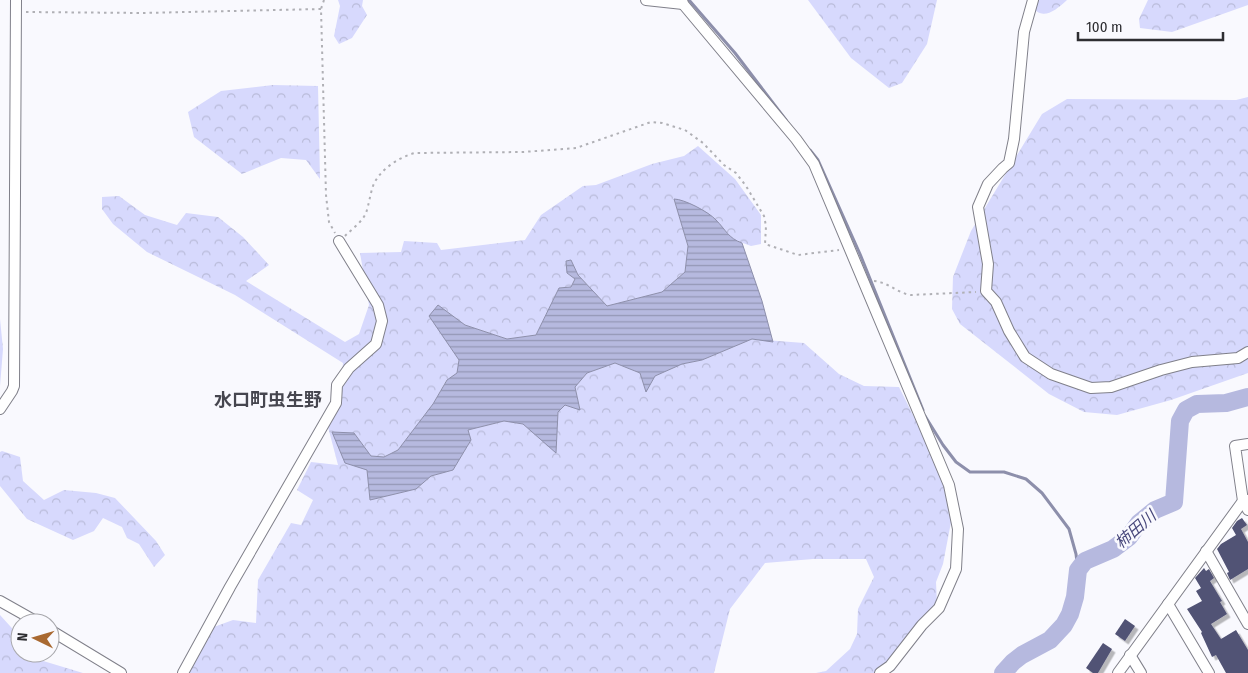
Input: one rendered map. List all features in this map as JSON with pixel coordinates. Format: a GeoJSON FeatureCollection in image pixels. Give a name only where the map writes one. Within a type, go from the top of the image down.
{"type":"FeatureCollection","features":[{"type":"Feature","properties":{"kind":"street"},"geometry":{"type":"LineString","coordinates":[[0,409],[14,386],[16,0]]}},
{"type":"Feature","properties":{"kind":"street"},"geometry":{"type":"LineString","coordinates":[[646,0],[683,2],[796,139],[814,164],[949,485],[958,529],[956,569],[939,608],[922,625],[890,666],[880,673]]}},
{"type":"Feature","properties":{"kind":"street"},"geometry":{"type":"LineString","coordinates":[[1033,0],[1024,32],[1014,139],[1009,163],[988,184],[978,207],[988,264],[986,291],[996,302],[1009,331],[1025,357],[1051,374],[1091,388],[1111,387],[1192,362],[1238,358],[1248,352]]}},
{"type":"Feature","properties":{"kind":"street"},"geometry":{"type":"LineString","coordinates":[[182,673],[336,403],[338,385],[349,368],[376,344],[382,321],[378,306],[339,241]]}},
{"type":"Feature","properties":{"kind":"street"},"geometry":{"type":"LineString","coordinates":[[1118,673],[1206,551],[1246,504],[1235,446],[1248,444]]}},
{"type":"Feature","properties":{"kind":"street"},"geometry":{"type":"LineString","coordinates":[[1206,551],[1248,624]]}},
{"type":"Feature","properties":{"kind":"street"},"geometry":{"type":"LineString","coordinates":[[0,601],[21,613]]}},
{"type":"Feature","properties":{"kind":"street"},"geometry":{"type":"LineString","coordinates":[[1168,604],[1209,673]]}},
{"type":"Feature","properties":{"kind":"street"},"geometry":{"type":"LineString","coordinates":[[60,636],[121,673]]}},
{"type":"Feature","properties":{"kind":"street"},"geometry":{"type":"LineString","coordinates":[[1130,655],[1141,673]]}},
{"type":"Feature","properties":{"kind":"path"},"geometry":{"type":"LineString","coordinates":[[324,0],[321,9],[326,195],[329,222],[339,241],[359,223],[366,212],[374,183],[387,169],[404,156],[576,148],[651,122],[662,123],[685,130],[703,143],[724,165],[736,173],[764,216],[766,226],[765,244],[798,255],[839,251],[848,243]]}},
{"type":"Feature","properties":{"kind":"path"},"geometry":{"type":"LineString","coordinates":[[16,12],[142,13],[321,9]]}},
{"type":"Feature","properties":{"kind":"path"},"geometry":{"type":"LineString","coordinates":[[875,281],[886,283],[902,294],[911,295],[986,291]]}},
{"type":"Feature","properties":{"kind":"green space"},"geometry":{"type":"Polygon","coordinates":[[[338,0],[363,0],[362,6],[367,15],[352,38],[339,44],[334,36],[340,6],[338,0]]]}},
{"type":"Feature","properties":{"kind":"green space"},"geometry":{"type":"Polygon","coordinates":[[[808,0],[937,0],[927,44],[902,83],[889,88],[851,58],[808,0]]]}},
{"type":"Feature","properties":{"kind":"green space"},"geometry":{"type":"Polygon","coordinates":[[[1028,0],[1067,0],[1057,9],[1041,14],[1032,7],[1028,0]]]}},
{"type":"Feature","properties":{"kind":"green space"},"geometry":{"type":"Polygon","coordinates":[[[1148,0],[1248,0],[1248,5],[1172,32],[1140,28],[1139,19],[1148,0]]]}},
{"type":"Feature","properties":{"kind":"green space"},"geometry":{"type":"Polygon","coordinates":[[[273,85],[318,86],[320,179],[306,160],[281,158],[242,174],[194,137],[188,112],[221,91],[273,85]]]}},
{"type":"Feature","properties":{"kind":"green space"},"geometry":{"type":"Polygon","coordinates":[[[1248,97],[1248,373],[1171,400],[1117,415],[1084,412],[1049,394],[960,324],[952,309],[953,277],[971,231],[1042,114],[1067,99],[1236,100],[1248,97]]]}},
{"type":"Feature","properties":{"kind":"green space"},"geometry":{"type":"Polygon","coordinates":[[[698,146],[735,179],[761,215],[761,244],[751,246],[732,239],[714,218],[674,199],[688,246],[685,272],[662,292],[607,306],[578,275],[571,260],[566,261],[567,273],[575,279],[571,287],[559,288],[536,335],[507,339],[465,325],[438,305],[430,316],[459,360],[457,373],[446,381],[433,404],[398,450],[384,457],[371,456],[354,433],[367,470],[370,500],[416,489],[431,476],[453,470],[471,440],[468,430],[504,421],[523,424],[556,452],[558,412],[565,405],[580,409],[575,387],[587,373],[615,363],[640,373],[646,391],[655,376],[682,364],[702,360],[752,339],[804,343],[839,374],[864,386],[899,387],[945,486],[952,517],[943,564],[936,582],[937,604],[882,669],[877,673],[816,673],[826,671],[850,649],[857,634],[858,609],[874,577],[866,559],[813,559],[765,563],[730,609],[714,673],[189,673],[211,628],[233,620],[256,623],[258,580],[291,523],[301,525],[313,500],[297,490],[311,462],[338,465],[328,427],[340,399],[343,363],[235,295],[147,252],[113,224],[102,209],[102,197],[119,196],[145,215],[177,225],[186,213],[218,217],[243,237],[269,265],[246,281],[345,342],[359,334],[369,305],[360,253],[401,252],[404,241],[437,243],[441,250],[525,240],[541,215],[583,186],[596,185],[652,164],[684,156],[698,146]]]}},
{"type":"Feature","properties":{"kind":"green space"},"geometry":{"type":"Polygon","coordinates":[[[0,319],[3,349],[0,386],[0,319]]]}},
{"type":"Feature","properties":{"kind":"green space"},"geometry":{"type":"Polygon","coordinates":[[[0,452],[20,457],[23,481],[44,500],[64,490],[96,493],[115,498],[156,541],[165,555],[154,567],[139,544],[127,538],[122,527],[103,518],[94,531],[73,540],[27,519],[0,486],[0,452]]]}},
{"type":"Feature","properties":{"kind":"green space"},"geometry":{"type":"Polygon","coordinates":[[[0,615],[10,626],[10,663],[50,663],[83,673],[0,673],[0,615]]]}},
{"type":"Feature","properties":{"kind":"shaded area"},"geometry":{"type":"Polygon","coordinates":[[[674,199],[696,206],[708,213],[730,236],[742,243],[762,301],[773,342],[752,339],[702,360],[682,364],[655,376],[646,392],[640,373],[615,363],[587,373],[575,387],[580,410],[565,405],[558,412],[556,453],[523,424],[504,421],[468,430],[471,440],[453,470],[431,476],[416,489],[370,500],[367,470],[345,463],[332,432],[354,433],[371,456],[384,457],[398,450],[433,404],[447,380],[457,373],[459,360],[429,316],[438,305],[465,325],[507,339],[536,335],[559,288],[571,287],[575,279],[567,273],[566,261],[571,260],[578,275],[607,306],[662,292],[685,272],[688,246],[674,199]]]}},
{"type":"Feature","properties":{"kind":"building"},"geometry":{"type":"Polygon","coordinates":[[[1242,518],[1247,525],[1241,529],[1248,542],[1248,569],[1230,580],[1227,573],[1229,572],[1217,549],[1221,544],[1236,535],[1232,528],[1242,518]]]}},
{"type":"Feature","properties":{"kind":"building"},"geometry":{"type":"Polygon","coordinates":[[[1204,568],[1206,571],[1209,569],[1214,578],[1210,581],[1222,601],[1220,602],[1227,614],[1211,624],[1221,639],[1236,630],[1248,650],[1248,673],[1226,673],[1216,655],[1212,657],[1202,632],[1187,609],[1202,601],[1196,591],[1201,588],[1195,578],[1204,568]]]}},
{"type":"Feature","properties":{"kind":"building"},"geometry":{"type":"Polygon","coordinates":[[[1125,619],[1135,626],[1125,641],[1115,634],[1125,619]]]}},
{"type":"Feature","properties":{"kind":"building"},"geometry":{"type":"Polygon","coordinates":[[[1103,643],[1112,649],[1098,673],[1093,673],[1086,668],[1103,643]]]}},
{"type":"Feature","properties":{"kind":"waterway"},"geometry":{"type":"LineString","coordinates":[[689,0],[735,53],[786,120]]}},
{"type":"Feature","properties":{"kind":"waterway"},"geometry":{"type":"LineString","coordinates":[[810,150],[818,160],[860,254],[923,410]]}},
{"type":"Feature","properties":{"kind":"waterway","name":"柿田川"},"geometry":{"type":"LineString","coordinates":[[1003,673],[1022,655],[1050,640],[1064,625],[1070,614],[1075,597],[1078,570],[1085,561],[1113,549],[1129,537],[1139,523],[1155,510],[1174,502],[1180,421],[1186,410],[1197,404],[1226,403],[1248,397]]}},
{"type":"Feature","properties":{"kind":"waterway"},"geometry":{"type":"LineString","coordinates":[[925,416],[956,462],[970,472],[1004,472],[1026,479],[1042,493],[1069,529],[1078,570]]}},
{"type":"Feature","properties":{"kind":"district","name":"水口町虫生野"},"geometry":{"type":"Point","coordinates":[268,400]}}]}
